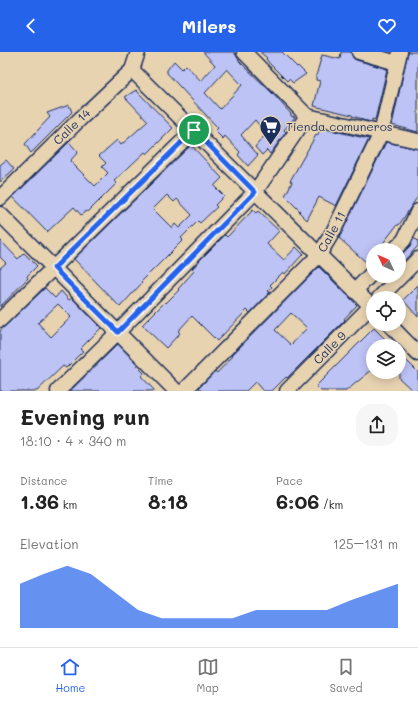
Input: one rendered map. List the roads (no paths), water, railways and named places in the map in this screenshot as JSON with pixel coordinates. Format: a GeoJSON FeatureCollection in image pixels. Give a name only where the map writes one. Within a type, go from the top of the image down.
{"type":"FeatureCollection","features":[{"type":"Feature","properties":{"kind":"street","name":"Calle 14"},"geometry":{"type":"LineString","coordinates":[[0,198],[132,70],[138,52]]}},
{"type":"Feature","properties":{"kind":"street"},"geometry":{"type":"LineString","coordinates":[[244,52],[307,116],[418,141]]}},
{"type":"Feature","properties":{"kind":"street"},"geometry":{"type":"LineString","coordinates":[[359,52],[399,57]]}},
{"type":"Feature","properties":{"kind":"street","name":"Calle 11"},"geometry":{"type":"LineString","coordinates":[[184,391],[319,255],[334,230],[381,132],[399,57]]}},
{"type":"Feature","properties":{"kind":"street"},"geometry":{"type":"LineString","coordinates":[[132,70],[355,291],[366,299]]}},
{"type":"Feature","properties":{"kind":"street"},"geometry":{"type":"LineString","coordinates":[[58,391],[255,192],[307,116]]}},
{"type":"Feature","properties":{"kind":"street"},"geometry":{"type":"LineString","coordinates":[[0,320],[194,130]]}},
{"type":"Feature","properties":{"kind":"street"},"geometry":{"type":"LineString","coordinates":[[401,243],[404,240],[418,210]]}},
{"type":"Feature","properties":{"kind":"street"},"geometry":{"type":"LineString","coordinates":[[0,214],[176,391]]}},
{"type":"Feature","properties":{"kind":"street","name":"Calle 9"},"geometry":{"type":"LineString","coordinates":[[387,291],[418,259]]}},
{"type":"Feature","properties":{"kind":"street"},"geometry":{"type":"LineString","coordinates":[[355,291],[366,279]]}},
{"type":"Feature","properties":{"kind":"street","name":"Calle 9"},"geometry":{"type":"LineString","coordinates":[[287,391],[366,312]]}},
{"type":"Feature","properties":{"kind":"street"},"geometry":{"type":"LineString","coordinates":[[396,331],[418,354]]}},
{"type":"Feature","properties":{"kind":"place","name":"Tienda comuneros"},"geometry":{"type":"Point","coordinates":[270,146]}}]}
